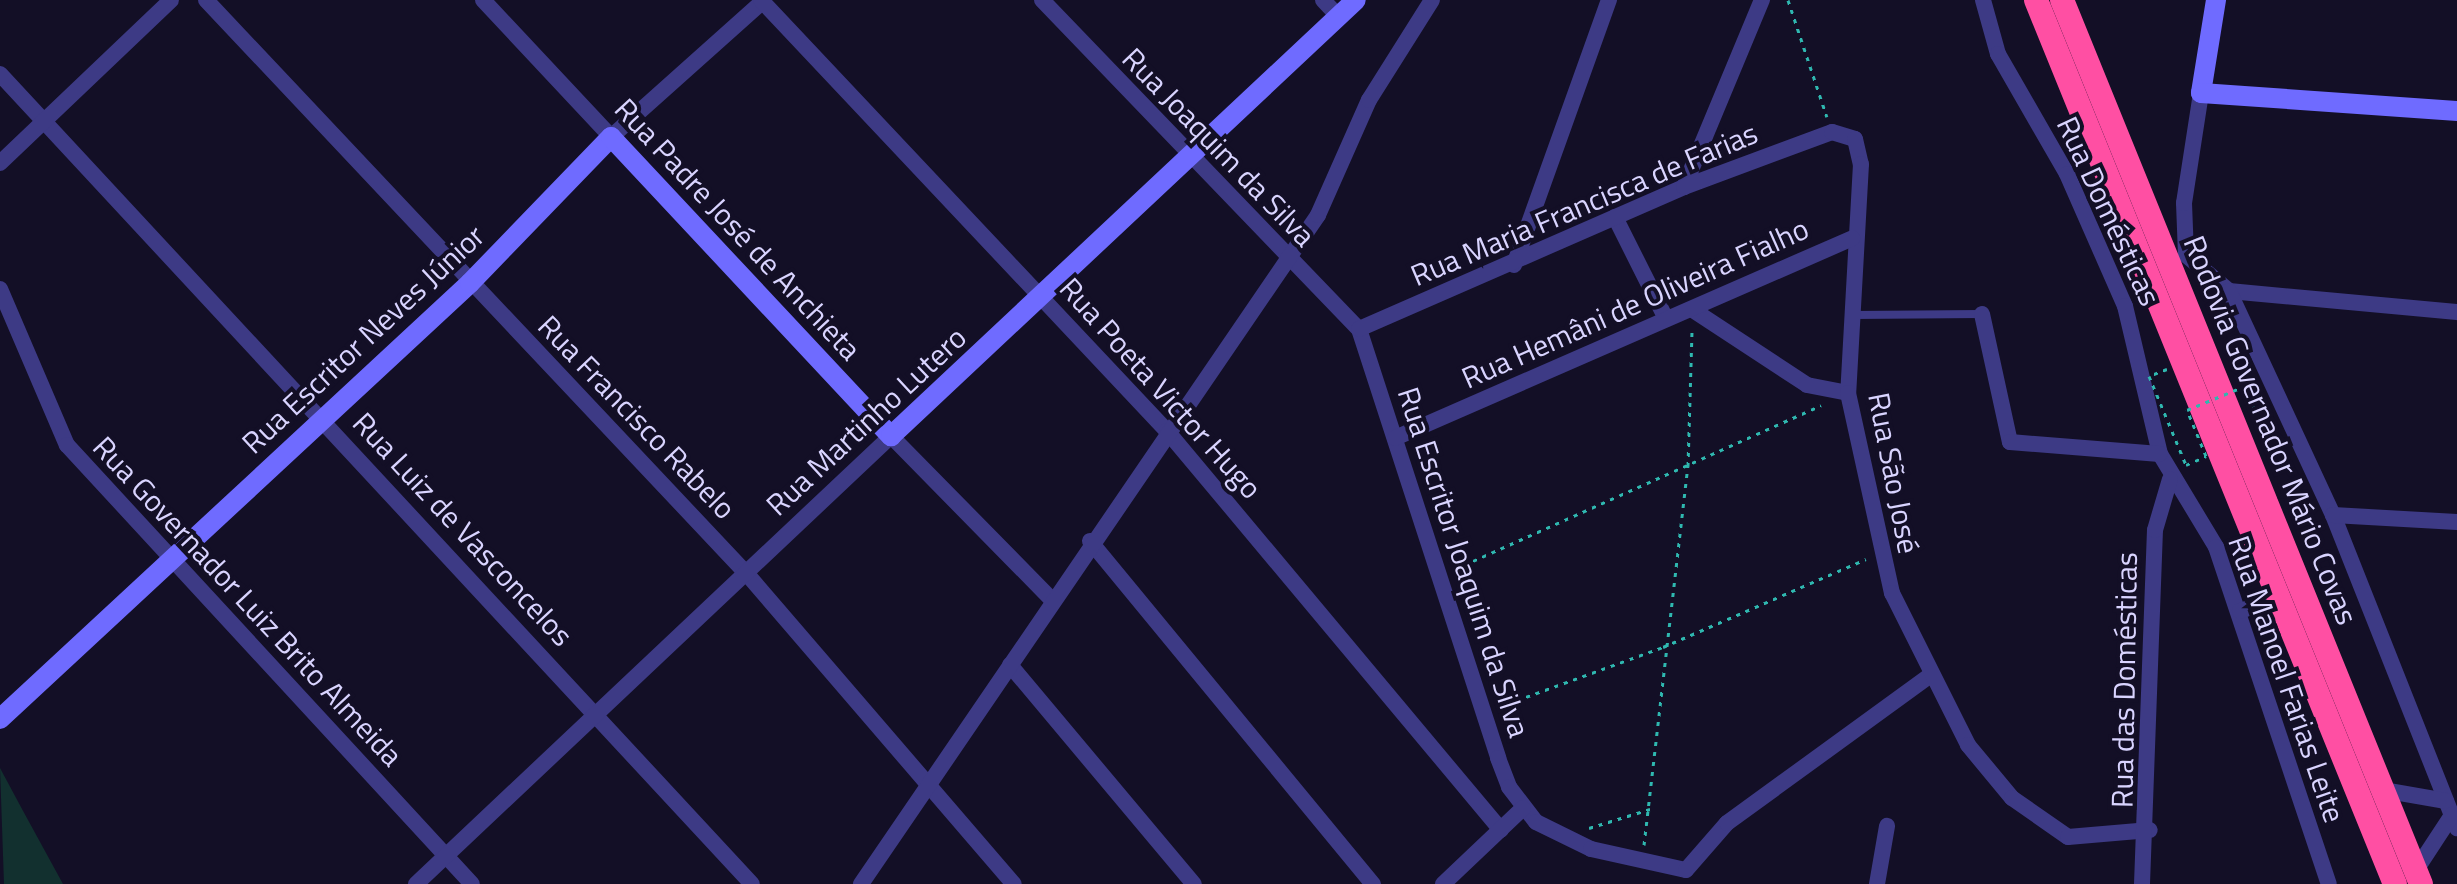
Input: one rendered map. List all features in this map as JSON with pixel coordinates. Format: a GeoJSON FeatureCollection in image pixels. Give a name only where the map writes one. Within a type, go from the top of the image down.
{"type":"FeatureCollection","features":[{"type":"Feature","properties":{"kind":"highway","name":"Rodovia Governador Mário Covas"},"geometry":{"type":"LineString","coordinates":[[2036,0],[2278,598],[2411,879]]}},
{"type":"Feature","properties":{"kind":"highway","name":"Rodovia Governador Mário Covas"},"geometry":{"type":"LineString","coordinates":[[2062,0],[2177,258],[2383,790],[2411,879]]}},
{"type":"Feature","properties":{"kind":"street"},"geometry":{"type":"LineString","coordinates":[[0,163],[171,0]]}},
{"type":"Feature","properties":{"kind":"street","name":"Rua Francisco Rabelo"},"geometry":{"type":"LineString","coordinates":[[206,0],[747,574],[930,780],[1014,884]]}},
{"type":"Feature","properties":{"kind":"street","name":"Rua Padre José de Anchieta"},"geometry":{"type":"LineString","coordinates":[[483,0],[891,436],[1052,600]]}},
{"type":"Feature","properties":{"kind":"street","name":"Rua Escritor Neves Júnior"},"geometry":{"type":"LineString","coordinates":[[0,719],[173,562],[321,418],[470,283],[611,137],[763,0]]}},
{"type":"Feature","properties":{"kind":"street","name":"Rua Poeta Victor Hugo"},"geometry":{"type":"LineString","coordinates":[[763,0],[1167,431],[1501,830]]}},
{"type":"Feature","properties":{"kind":"street","name":"Rua Joaquim da Silva"},"geometry":{"type":"LineString","coordinates":[[1042,0],[1285,258],[1359,329]]}},
{"type":"Feature","properties":{"kind":"street"},"geometry":{"type":"LineString","coordinates":[[1323,0],[1339,17]]}},
{"type":"Feature","properties":{"kind":"street","name":"Rua Martinho Lutero"},"geometry":{"type":"LineString","coordinates":[[416,884],[1356,0]]}},
{"type":"Feature","properties":{"kind":"street"},"geometry":{"type":"LineString","coordinates":[[861,884],[1090,541],[1339,182],[1369,100],[1432,0]]}},
{"type":"Feature","properties":{"kind":"street"},"geometry":{"type":"LineString","coordinates":[[1514,265],[1609,0]]}},
{"type":"Feature","properties":{"kind":"street"},"geometry":{"type":"LineString","coordinates":[[1684,187],[1762,0]]}},
{"type":"Feature","properties":{"kind":"street","name":"Rua Domésticas"},"geometry":{"type":"LineString","coordinates":[[1983,0],[1998,54],[2067,174],[2125,306],[2160,454]]}},
{"type":"Feature","properties":{"kind":"street"},"geometry":{"type":"LineString","coordinates":[[2216,0],[2177,258],[2229,291],[2457,312]]}},
{"type":"Feature","properties":{"kind":"street","name":"Rua Luiz de Vasconcelos"},"geometry":{"type":"LineString","coordinates":[[0,74],[752,884]]}},
{"type":"Feature","properties":{"kind":"street"},"geometry":{"type":"LineString","coordinates":[[2201,93],[2457,111]]}},
{"type":"Feature","properties":{"kind":"street","name":"Rua Maria Francisca de Farias"},"geometry":{"type":"LineString","coordinates":[[1359,329],[1514,265],[1684,187],[1832,132]]}},
{"type":"Feature","properties":{"kind":"street","name":"Rua São José"},"geometry":{"type":"LineString","coordinates":[[1832,132],[1855,139],[1861,153],[1852,238],[1848,393],[1878,554],[1932,674],[1968,745],[2039,823],[2068,837],[2150,830]]}},
{"type":"Feature","properties":{"kind":"street"},"geometry":{"type":"LineString","coordinates":[[1615,217],[1666,319]]}},
{"type":"Feature","properties":{"kind":"street","name":"Rua Hemâni de Oliveira Fialho"},"geometry":{"type":"LineString","coordinates":[[1395,438],[1852,238]]}},
{"type":"Feature","properties":{"kind":"street","name":"Rua Governador Luiz Brito Almeida"},"geometry":{"type":"LineString","coordinates":[[0,289],[67,445],[472,884]]}},
{"type":"Feature","properties":{"kind":"street"},"geometry":{"type":"LineString","coordinates":[[2229,291],[2333,515],[2452,815]]}},
{"type":"Feature","properties":{"kind":"street"},"geometry":{"type":"LineString","coordinates":[[1693,310],[1807,385],[1848,393]]}},
{"type":"Feature","properties":{"kind":"street"},"geometry":{"type":"LineString","coordinates":[[1982,314],[2010,442],[2160,454]]}},
{"type":"Feature","properties":{"kind":"street","name":"Rua Escritor Joaquim da Silva"},"geometry":{"type":"LineString","coordinates":[[1359,329],[1483,713],[1523,808]]}},
{"type":"Feature","properties":{"kind":"street","name":"Rua Manoel Farias Leite"},"geometry":{"type":"LineString","coordinates":[[2160,454],[2170,479],[2216,547],[2240,611],[2329,884]]}},
{"type":"Feature","properties":{"kind":"street","name":"Rua das Domésticas"},"geometry":{"type":"LineString","coordinates":[[2142,884],[2150,830],[2155,530],[2170,479]]}},
{"type":"Feature","properties":{"kind":"street"},"geometry":{"type":"LineString","coordinates":[[2333,515],[2457,522]]}},
{"type":"Feature","properties":{"kind":"street"},"geometry":{"type":"LineString","coordinates":[[1090,541],[1373,884]]}},
{"type":"Feature","properties":{"kind":"street"},"geometry":{"type":"LineString","coordinates":[[2240,611],[2278,598]]}},
{"type":"Feature","properties":{"kind":"street"},"geometry":{"type":"LineString","coordinates":[[1010,665],[1194,884]]}},
{"type":"Feature","properties":{"kind":"street"},"geometry":{"type":"LineString","coordinates":[[1672,884],[1727,823],[1932,674]]}},
{"type":"Feature","properties":{"kind":"street"},"geometry":{"type":"LineString","coordinates":[[2383,790],[2452,815]]}},
{"type":"Feature","properties":{"kind":"street"},"geometry":{"type":"LineString","coordinates":[[1443,884],[1523,808],[1559,838],[1641,863],[1686,870]]}},
{"type":"Feature","properties":{"kind":"street"},"geometry":{"type":"LineString","coordinates":[[2411,879],[2452,815]]}},
{"type":"Feature","properties":{"kind":"street"},"geometry":{"type":"LineString","coordinates":[[1877,884],[1887,826]]}},
{"type":"Feature","properties":{"kind":"lane"},"geometry":{"type":"LineString","coordinates":[[1848,315],[1982,314]]}},
{"type":"Feature","properties":{"kind":"path"},"geometry":{"type":"LineString","coordinates":[[1788,0],[1832,132]]}},
{"type":"Feature","properties":{"kind":"path"},"geometry":{"type":"LineString","coordinates":[[1641,863],[1651,809],[1663,647],[1688,466],[1693,310]]}},
{"type":"Feature","properties":{"kind":"path"},"geometry":{"type":"LineString","coordinates":[[2167,369],[2149,376],[2186,465],[2206,456],[2187,410],[2245,386]]}},
{"type":"Feature","properties":{"kind":"path"},"geometry":{"type":"LineString","coordinates":[[1437,577],[1848,393]]}},
{"type":"Feature","properties":{"kind":"path"},"geometry":{"type":"LineString","coordinates":[[2288,502],[2333,515]]}},
{"type":"Feature","properties":{"kind":"path"},"geometry":{"type":"LineString","coordinates":[[1483,713],[1663,647],[1878,554]]}},
{"type":"Feature","properties":{"kind":"path"},"geometry":{"type":"LineString","coordinates":[[1559,838],[1651,809]]}},
{"type":"Feature","properties":{"kind":"green space"},"geometry":{"type":"Polygon","coordinates":[[[0,768],[22,809],[63,884],[4,884],[0,768]]]}}]}
